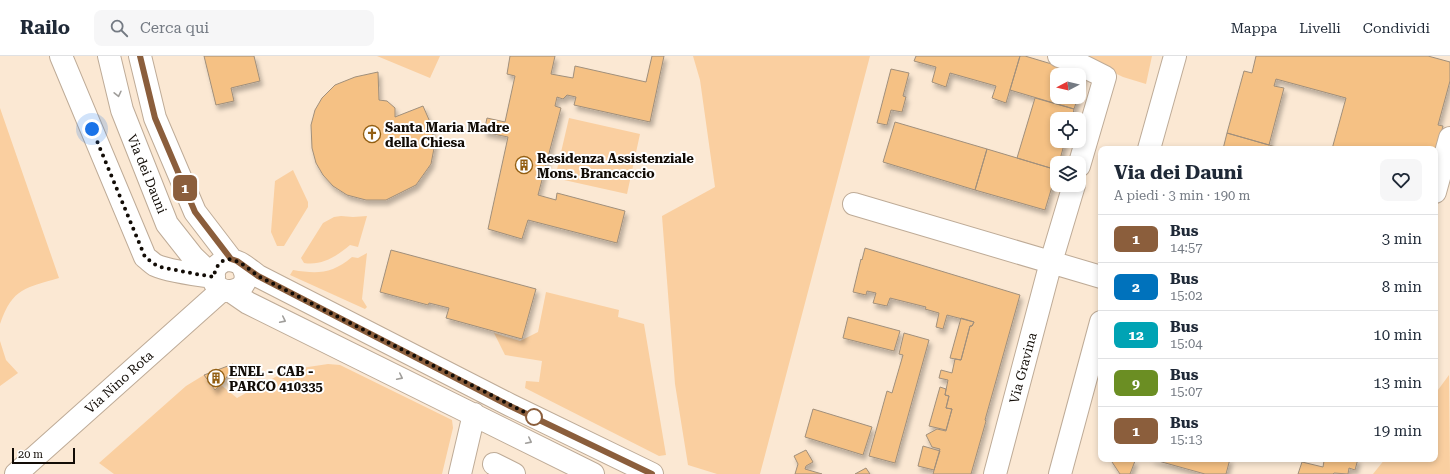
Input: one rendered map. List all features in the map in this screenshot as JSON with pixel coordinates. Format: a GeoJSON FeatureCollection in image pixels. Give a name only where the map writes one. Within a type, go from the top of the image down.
{"type":"FeatureCollection","features":[{"type":"Feature","properties":{"kind":"street"},"geometry":{"type":"LineString","coordinates":[[62,56],[145,257],[160,267],[196,274],[223,286],[241,287],[246,278],[246,274],[195,212],[155,118],[140,56]]}},
{"type":"Feature","properties":{"kind":"street","name":"Via dei Dauni"},"geometry":{"type":"LineString","coordinates":[[109,56],[122,110],[167,224],[193,257],[223,286],[248,302],[594,474]]}},
{"type":"Feature","properties":{"kind":"street"},"geometry":{"type":"LineString","coordinates":[[1059,56],[1076,62],[1105,77],[1082,156]]}},
{"type":"Feature","properties":{"kind":"street"},"geometry":{"type":"LineString","coordinates":[[1150,146],[1175,56]]}},
{"type":"Feature","properties":{"kind":"street"},"geometry":{"type":"LineString","coordinates":[[1438,181],[1450,138]]}},
{"type":"Feature","properties":{"kind":"street","name":"Via Gravina"},"geometry":{"type":"LineString","coordinates":[[995,474],[1051,262],[1072,192]]}},
{"type":"Feature","properties":{"kind":"street"},"geometry":{"type":"LineString","coordinates":[[854,204],[1098,276]]}},
{"type":"Feature","properties":{"kind":"street"},"geometry":{"type":"LineString","coordinates":[[160,267],[175,261],[181,251],[180,241]]}},
{"type":"Feature","properties":{"kind":"street"},"geometry":{"type":"LineString","coordinates":[[223,286],[217,266],[226,260],[236,262],[258,276],[510,406],[652,474]]}},
{"type":"Feature","properties":{"kind":"street","name":"Via Nino Rota"},"geometry":{"type":"LineString","coordinates":[[16,474],[223,286]]}},
{"type":"Feature","properties":{"kind":"street"},"geometry":{"type":"LineString","coordinates":[[1060,474],[1098,333]]}},
{"type":"Feature","properties":{"kind":"street"},"geometry":{"type":"LineString","coordinates":[[502,428],[510,406]]}},
{"type":"Feature","properties":{"kind":"street"},"geometry":{"type":"LineString","coordinates":[[460,474],[474,414]]}},
{"type":"Feature","properties":{"kind":"street"},"geometry":{"type":"LineString","coordinates":[[494,464],[514,474]]}},
{"type":"Feature","properties":{"kind":"shaded area"},"geometry":{"type":"Polygon","coordinates":[[[377,56],[440,56],[430,78],[377,56]]]}},
{"type":"Feature","properties":{"kind":"shaded area"},"geometry":{"type":"Polygon","coordinates":[[[693,56],[870,56],[760,474],[717,474],[688,465],[675,384],[662,216],[715,187],[700,80],[693,56]]]}},
{"type":"Feature","properties":{"kind":"shaded area"},"geometry":{"type":"Polygon","coordinates":[[[1079,56],[1152,56],[1146,84],[1123,77],[1079,56]]]}},
{"type":"Feature","properties":{"kind":"shaded area"},"geometry":{"type":"Polygon","coordinates":[[[0,108],[59,278],[29,287],[22,291],[10,303],[0,324],[0,108]]]}},
{"type":"Feature","properties":{"kind":"shaded area"},"geometry":{"type":"Polygon","coordinates":[[[569,118],[640,134],[627,194],[555,178],[569,118]]]}},
{"type":"Feature","properties":{"kind":"shaded area"},"geometry":{"type":"Polygon","coordinates":[[[293,170],[308,202],[308,207],[284,246],[277,246],[271,232],[275,181],[293,170]]]}},
{"type":"Feature","properties":{"kind":"shaded area"},"geometry":{"type":"Polygon","coordinates":[[[367,216],[358,247],[350,245],[340,253],[323,262],[311,264],[304,263],[301,258],[323,223],[334,217],[367,216]]]}},
{"type":"Feature","properties":{"kind":"shaded area"},"geometry":{"type":"Polygon","coordinates":[[[367,253],[362,299],[367,307],[365,309],[290,275],[293,270],[317,272],[331,270],[345,263],[352,257],[358,258],[367,253]]]}},
{"type":"Feature","properties":{"kind":"shaded area"},"geometry":{"type":"Polygon","coordinates":[[[546,292],[619,310],[618,317],[644,324],[666,455],[659,456],[525,388],[526,381],[539,382],[542,361],[505,355],[494,333],[520,341],[538,332],[546,292]]]}},
{"type":"Feature","properties":{"kind":"shaded area"},"geometry":{"type":"Polygon","coordinates":[[[0,341],[6,360],[18,373],[0,386],[0,341]]]}},
{"type":"Feature","properties":{"kind":"shaded area"},"geometry":{"type":"Polygon","coordinates":[[[328,364],[340,365],[452,420],[453,428],[442,474],[114,474],[99,463],[186,386],[204,375],[215,390],[221,385],[237,398],[288,370],[328,364]]]}},
{"type":"Feature","properties":{"kind":"shaded area"},"geometry":{"type":"Polygon","coordinates":[[[1449,375],[1450,474],[1373,474],[1383,462],[1438,462],[1438,390],[1449,375]]]}},
{"type":"Feature","properties":{"kind":"building"},"geometry":{"type":"Polygon","coordinates":[[[204,56],[254,56],[260,81],[231,88],[234,101],[216,105],[204,56]]]}},
{"type":"Feature","properties":{"kind":"building","name":"Residenza Assistenziale Mons. Brancaccio"},"geometry":{"type":"Polygon","coordinates":[[[510,56],[555,56],[551,74],[573,78],[575,66],[646,82],[652,56],[664,56],[650,122],[574,105],[576,97],[567,95],[563,99],[557,97],[555,106],[561,108],[538,195],[556,200],[557,193],[625,211],[617,243],[528,220],[522,239],[488,229],[508,137],[484,132],[487,118],[505,122],[515,76],[507,74],[510,56]]]}},
{"type":"Feature","properties":{"kind":"building"},"geometry":{"type":"Polygon","coordinates":[[[916,56],[1020,56],[1006,103],[992,98],[996,86],[950,73],[946,87],[932,82],[936,67],[914,61],[916,56]]]}},
{"type":"Feature","properties":{"kind":"building"},"geometry":{"type":"Polygon","coordinates":[[[1020,56],[1025,56],[1065,68],[1050,68],[1050,102],[1010,90],[1020,56]]]}},
{"type":"Feature","properties":{"kind":"building"},"geometry":{"type":"Polygon","coordinates":[[[1256,56],[1428,56],[1450,62],[1450,81],[1438,125],[1443,126],[1438,146],[1333,146],[1346,98],[1276,79],[1274,86],[1284,88],[1269,145],[1227,133],[1244,71],[1252,73],[1256,56]]]}},
{"type":"Feature","properties":{"kind":"building"},"geometry":{"type":"Polygon","coordinates":[[[891,69],[909,73],[903,96],[906,97],[902,112],[891,110],[887,125],[877,123],[891,69]]]}},
{"type":"Feature","properties":{"kind":"building","name":"Santa Maria Madre della Chiesa"},"geometry":{"type":"Polygon","coordinates":[[[378,72],[379,100],[387,101],[395,108],[395,117],[423,106],[430,122],[435,143],[431,164],[416,185],[386,200],[366,200],[347,195],[333,186],[323,175],[316,163],[312,148],[311,125],[315,110],[322,98],[335,85],[355,77],[378,72]]]}},
{"type":"Feature","properties":{"kind":"building"},"geometry":{"type":"Polygon","coordinates":[[[1035,98],[1050,102],[1050,104],[1056,104],[1074,109],[1073,112],[1050,112],[1050,148],[1063,148],[1061,156],[1050,156],[1050,168],[1017,158],[1035,98]]]}},
{"type":"Feature","properties":{"kind":"building"},"geometry":{"type":"Polygon","coordinates":[[[1057,104],[1076,104],[1074,109],[1057,104]]]}},
{"type":"Feature","properties":{"kind":"building"},"geometry":{"type":"Polygon","coordinates":[[[895,122],[987,149],[975,190],[883,162],[895,122]]]}},
{"type":"Feature","properties":{"kind":"building"},"geometry":{"type":"Polygon","coordinates":[[[1227,133],[1272,146],[1224,146],[1227,133]]]}},
{"type":"Feature","properties":{"kind":"building"},"geometry":{"type":"Polygon","coordinates":[[[987,149],[1050,168],[1050,192],[1045,210],[975,190],[987,149]]]}},
{"type":"Feature","properties":{"kind":"building"},"geometry":{"type":"Polygon","coordinates":[[[865,248],[1020,295],[971,474],[933,474],[940,449],[932,447],[926,435],[937,429],[946,431],[952,409],[946,408],[949,396],[945,395],[948,380],[939,378],[941,370],[952,373],[955,359],[961,360],[970,326],[972,326],[974,322],[947,315],[943,329],[936,327],[939,313],[925,309],[926,307],[890,298],[887,306],[873,303],[876,293],[867,291],[866,295],[853,292],[865,248]]]}},
{"type":"Feature","properties":{"kind":"building"},"geometry":{"type":"Polygon","coordinates":[[[391,250],[536,289],[522,339],[446,318],[449,308],[429,303],[428,305],[380,292],[391,250]]]}},
{"type":"Feature","properties":{"kind":"building"},"geometry":{"type":"Polygon","coordinates":[[[848,317],[900,331],[894,351],[843,338],[848,317]]]}},
{"type":"Feature","properties":{"kind":"building"},"geometry":{"type":"Polygon","coordinates":[[[961,318],[974,322],[972,326],[970,326],[961,360],[950,358],[961,318]]]}},
{"type":"Feature","properties":{"kind":"building"},"geometry":{"type":"Polygon","coordinates":[[[904,333],[929,340],[895,463],[869,456],[887,391],[892,393],[903,355],[899,354],[904,333]]]}},
{"type":"Feature","properties":{"kind":"building","name":"ENEL - CAB - PARCO 410335"},"geometry":{"type":"Polygon","coordinates":[[[233,364],[234,365],[225,380],[215,390],[204,375],[233,364]]]}},
{"type":"Feature","properties":{"kind":"building"},"geometry":{"type":"Polygon","coordinates":[[[940,387],[946,389],[945,395],[949,396],[946,408],[952,409],[946,430],[929,426],[940,387]]]}},
{"type":"Feature","properties":{"kind":"building"},"geometry":{"type":"Polygon","coordinates":[[[813,409],[872,427],[863,455],[805,437],[813,409]]]}},
{"type":"Feature","properties":{"kind":"building"},"geometry":{"type":"Polygon","coordinates":[[[923,446],[940,451],[934,470],[918,466],[923,446]]]}},
{"type":"Feature","properties":{"kind":"building"},"geometry":{"type":"Polygon","coordinates":[[[806,450],[813,462],[806,466],[805,469],[822,474],[795,474],[798,464],[794,456],[806,450]]]}},
{"type":"Feature","properties":{"kind":"building"},"geometry":{"type":"Polygon","coordinates":[[[1112,462],[1135,462],[1130,474],[1120,474],[1112,462]]]}},
{"type":"Feature","properties":{"kind":"building"},"geometry":{"type":"Polygon","coordinates":[[[1162,462],[1229,462],[1226,474],[1205,474],[1162,462]]]}},
{"type":"Feature","properties":{"kind":"building"},"geometry":{"type":"Polygon","coordinates":[[[1302,462],[1323,467],[1324,462],[1357,462],[1355,470],[1349,468],[1348,474],[1298,474],[1302,462]]]}},
{"type":"Feature","properties":{"kind":"building"},"geometry":{"type":"Polygon","coordinates":[[[866,468],[870,474],[855,474],[866,468]]]}},
{"type":"Feature","properties":{"kind":"bus line","name":"1"},"geometry":{"type":"LineString","coordinates":[[140,56],[155,118],[195,212],[231,259],[237,261],[258,276],[510,406],[652,474]]}},
{"type":"Feature","properties":{"kind":"place","name":"Santa Maria Madre della Chiesa"},"geometry":{"type":"Point","coordinates":[372,134]}},
{"type":"Feature","properties":{"kind":"place","name":"Residenza Assistenziale Mons. Brancaccio"},"geometry":{"type":"Point","coordinates":[524,165]}},
{"type":"Feature","properties":{"kind":"place","name":"ENEL - CAB - PARCO 410335"},"geometry":{"type":"Point","coordinates":[216,378]}},
{"type":"Feature","properties":{"kind":"route"},"geometry":{"type":"LineString","coordinates":[[92,129],[145,257],[154,264],[160,267],[214,277],[214,271],[221,262],[231,259],[237,261],[258,276],[534,417]]}}]}
